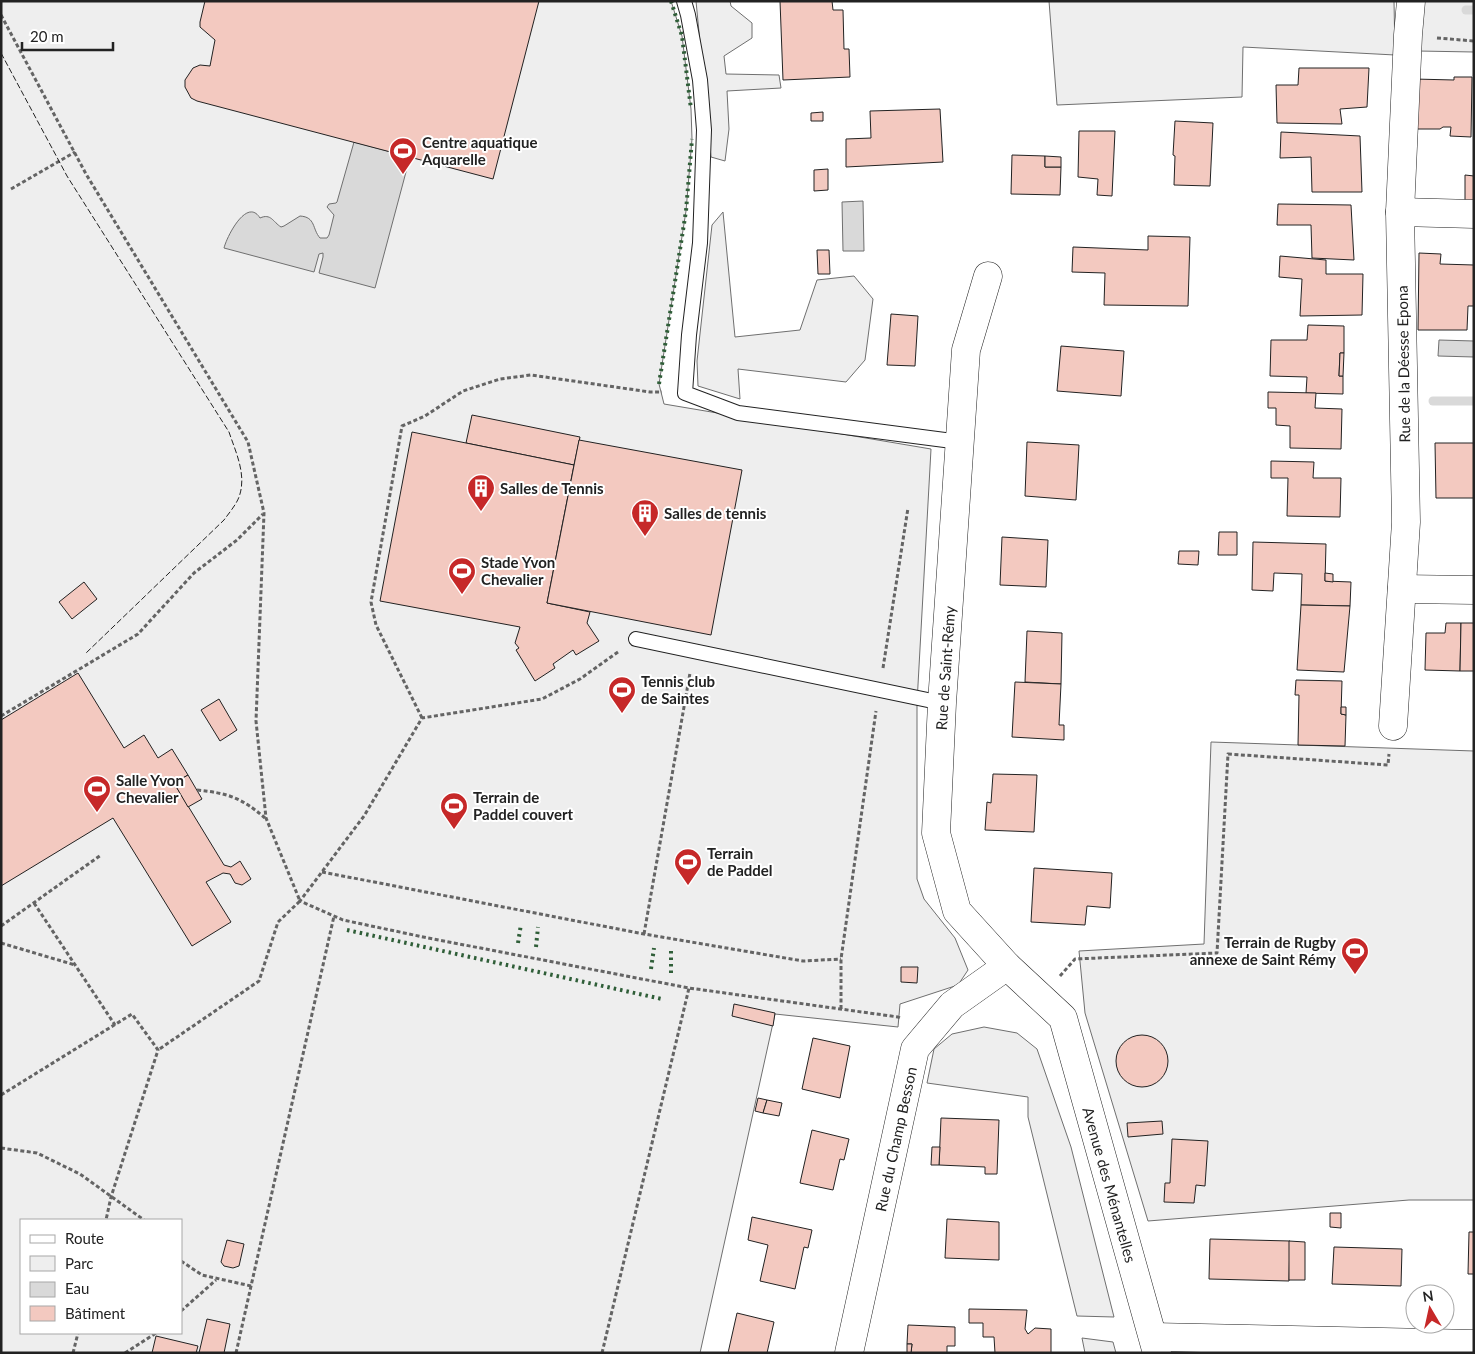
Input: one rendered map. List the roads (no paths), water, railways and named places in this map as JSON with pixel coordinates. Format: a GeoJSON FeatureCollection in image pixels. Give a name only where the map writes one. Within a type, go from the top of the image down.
{"type":"FeatureCollection","features":[{"type":"Feature","properties":{"kind":"street","name":"Rue de la Déesse Epona"},"geometry":{"type":"LineString","coordinates":[[1393,726],[1406,522],[1400,212],[1411,1]]}},
{"type":"Feature","properties":{"kind":"street"},"geometry":{"type":"LineString","coordinates":[[1400,212],[1474,214]]}},
{"type":"Feature","properties":{"kind":"street","name":"Rue de Saint-Rémy"},"geometry":{"type":"LineString","coordinates":[[988,276],[966,350],[942,703],[936,834],[957,911],[1007,966],[1063,1018]]}},
{"type":"Feature","properties":{"kind":"street"},"geometry":{"type":"LineString","coordinates":[[1402,589],[1474,590]]}},
{"type":"Feature","properties":{"kind":"street","name":"Rue du Champ Besson"},"geometry":{"type":"LineString","coordinates":[[850,1353],[914,1050],[952,1005],[1007,966]]}},
{"type":"Feature","properties":{"kind":"street","name":"Avenue des Ménantelles"},"geometry":{"type":"LineString","coordinates":[[1063,1018],[1155,1345]]}},
{"type":"Feature","properties":{"kind":"street"},"geometry":{"type":"LineString","coordinates":[[1155,1345],[1474,1344]]}},
{"type":"Feature","properties":{"kind":"lane"},"geometry":{"type":"LineString","coordinates":[[684,1],[700,80],[704,130],[700,243],[689,335],[685,393],[738,413],[960,442]]}},
{"type":"Feature","properties":{"kind":"lane"},"geometry":{"type":"LineString","coordinates":[[636,638],[942,703]]}},
{"type":"Feature","properties":{"kind":"water"},"geometry":{"type":"Polygon","coordinates":[[[354,142],[410,157],[375,288],[319,273],[323,253],[319,254],[314,272],[224,248],[233,228],[249,212],[255,213],[260,218],[269,217],[281,227],[300,216],[305,217],[311,221],[320,238],[327,238],[334,215],[327,207],[329,204],[337,202],[354,142]]]}},
{"type":"Feature","properties":{"kind":"water"},"geometry":{"type":"Polygon","coordinates":[[[863,201],[864,251],[843,251],[842,202],[863,201]]]}},
{"type":"Feature","properties":{"kind":"water"},"geometry":{"type":"Polygon","coordinates":[[[1439,340],[1474,341],[1474,357],[1438,356],[1439,340]]]}},
{"type":"Feature","properties":{"kind":"waterway"},"geometry":{"type":"LineString","coordinates":[[1466,10],[1474,10]]}},
{"type":"Feature","properties":{"kind":"waterway"},"geometry":{"type":"LineString","coordinates":[[1433,401],[1474,401]]}},
{"type":"Feature","properties":{"kind":"place","name":"Centre aquatique Aquarelle"},"geometry":{"type":"Point","coordinates":[403,175]}},
{"type":"Feature","properties":{"kind":"place","name":"Salles de Tennis"},"geometry":{"type":"Point","coordinates":[481,512]}},
{"type":"Feature","properties":{"kind":"place","name":"Salles de tennis"},"geometry":{"type":"Point","coordinates":[645,537]}},
{"type":"Feature","properties":{"kind":"place","name":"Stade Yvon Chevalier"},"geometry":{"type":"Point","coordinates":[462,595]}},
{"type":"Feature","properties":{"kind":"place","name":"Tennis club de Saintes"},"geometry":{"type":"Point","coordinates":[622,714]}},
{"type":"Feature","properties":{"kind":"place","name":"Salle Yvon Chevalier"},"geometry":{"type":"Point","coordinates":[97,813]}},
{"type":"Feature","properties":{"kind":"place","name":"Terrain de Paddel couvert"},"geometry":{"type":"Point","coordinates":[454,830]}},
{"type":"Feature","properties":{"kind":"place","name":"Terrain de Paddel"},"geometry":{"type":"Point","coordinates":[688,886]}},
{"type":"Feature","properties":{"kind":"place","name":"Terrain de Rugby annexe de Saint Rémy"},"geometry":{"type":"Point","coordinates":[1355,975]}}]}
